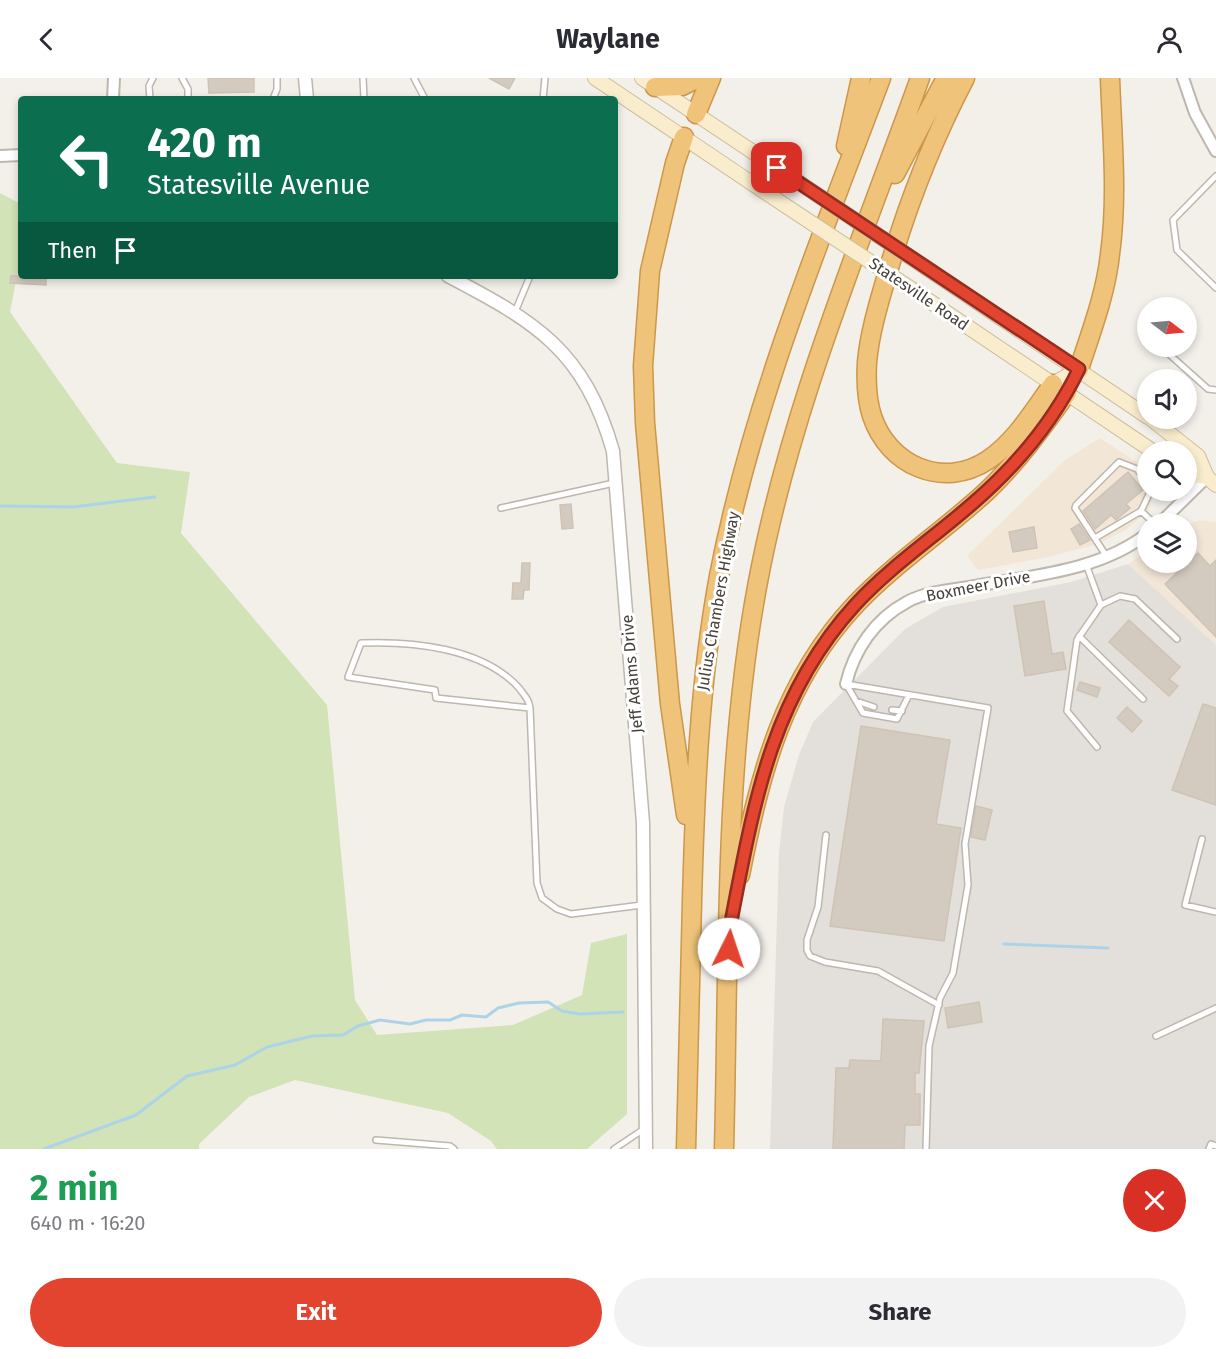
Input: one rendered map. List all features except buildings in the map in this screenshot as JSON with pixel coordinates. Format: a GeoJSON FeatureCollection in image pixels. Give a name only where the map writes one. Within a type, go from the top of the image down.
{"type":"FeatureCollection","features":[{"type":"Feature","properties":{"kind":"highway"},"geometry":{"type":"LineString","coordinates":[[649,82],[682,86],[698,78]]}},
{"type":"Feature","properties":{"kind":"highway"},"geometry":{"type":"LineString","coordinates":[[696,114],[711,78]]}},
{"type":"Feature","properties":{"kind":"highway"},"geometry":{"type":"LineString","coordinates":[[832,209],[861,78]]}},
{"type":"Feature","properties":{"kind":"highway","name":"Julius Chambers Highway"},"geometry":{"type":"LineString","coordinates":[[686,1149],[693,864],[702,698],[725,548],[746,461],[766,393],[881,78]]}},
{"type":"Feature","properties":{"kind":"highway"},"geometry":{"type":"LineString","coordinates":[[724,1149],[737,741],[745,662],[759,575],[794,433],[920,78]]}},
{"type":"Feature","properties":{"kind":"highway"},"geometry":{"type":"LineString","coordinates":[[865,232],[946,78]]}},
{"type":"Feature","properties":{"kind":"highway"},"geometry":{"type":"LineString","coordinates":[[965,78],[912,195],[879,302],[867,360],[867,390],[872,417],[884,441],[910,465],[932,472],[954,473],[981,464],[1006,446],[1060,388]]}},
{"type":"Feature","properties":{"kind":"highway"},"geometry":{"type":"LineString","coordinates":[[1079,369],[1103,292],[1110,254],[1113,199],[1110,78]]}},
{"type":"Feature","properties":{"kind":"highway"},"geometry":{"type":"LineString","coordinates":[[684,137],[675,163],[650,271],[643,366],[645,423],[670,704],[693,864]]}},
{"type":"Feature","properties":{"kind":"highway"},"geometry":{"type":"LineString","coordinates":[[730,927],[764,768],[784,714],[814,658],[841,621],[872,588],[971,505],[1014,464],[1060,388]]}},
{"type":"Feature","properties":{"kind":"main road","name":"Statesville Road"},"geometry":{"type":"LineString","coordinates":[[595,78],[1138,441]]}},
{"type":"Feature","properties":{"kind":"main road"},"geometry":{"type":"LineString","coordinates":[[649,82],[1137,410]]}},
{"type":"Feature","properties":{"kind":"main road"},"geometry":{"type":"LineString","coordinates":[[684,137],[696,114]]}},
{"type":"Feature","properties":{"kind":"main road"},"geometry":{"type":"LineString","coordinates":[[1060,388],[1079,369]]}},
{"type":"Feature","properties":{"kind":"main road"},"geometry":{"type":"LineString","coordinates":[[1163,429],[1198,456],[1211,481]]}},
{"type":"Feature","properties":{"kind":"street"},"geometry":{"type":"LineString","coordinates":[[113,96],[114,78]]}},
{"type":"Feature","properties":{"kind":"street"},"geometry":{"type":"LineString","coordinates":[[305,78],[307,96]]}},
{"type":"Feature","properties":{"kind":"street"},"geometry":{"type":"LineString","coordinates":[[1183,78],[1196,112],[1216,151]]}},
{"type":"Feature","properties":{"kind":"street"},"geometry":{"type":"LineString","coordinates":[[0,156],[18,154]]}},
{"type":"Feature","properties":{"kind":"street","name":"Jeff Adams Drive"},"geometry":{"type":"LineString","coordinates":[[454,279],[515,312],[543,333],[568,357],[592,393],[610,441],[616,483],[641,778],[646,1149]]}},
{"type":"Feature","properties":{"kind":"street"},"geometry":{"type":"LineString","coordinates":[[1171,513],[1211,481]]}},
{"type":"Feature","properties":{"kind":"street","name":"Boxmeer Drive"},"geometry":{"type":"LineString","coordinates":[[846,684],[852,660],[865,639],[884,618],[906,602],[930,594],[1052,572],[1086,563],[1121,551],[1137,540]]}},
{"type":"Feature","properties":{"kind":"lane"},"geometry":{"type":"LineString","coordinates":[[150,96],[149,86],[153,78]]}},
{"type":"Feature","properties":{"kind":"lane"},"geometry":{"type":"LineString","coordinates":[[182,78],[188,89],[188,96]]}},
{"type":"Feature","properties":{"kind":"lane"},"geometry":{"type":"LineString","coordinates":[[274,96],[277,78]]}},
{"type":"Feature","properties":{"kind":"lane"},"geometry":{"type":"LineString","coordinates":[[363,78],[364,96]]}},
{"type":"Feature","properties":{"kind":"lane"},"geometry":{"type":"LineString","coordinates":[[414,78],[423,96]]}},
{"type":"Feature","properties":{"kind":"lane"},"geometry":{"type":"LineString","coordinates":[[543,96],[544,78]]}},
{"type":"Feature","properties":{"kind":"lane"},"geometry":{"type":"LineString","coordinates":[[1216,176],[1173,220],[1177,250],[1216,288]]}},
{"type":"Feature","properties":{"kind":"lane"},"geometry":{"type":"LineString","coordinates":[[515,312],[529,279]]}},
{"type":"Feature","properties":{"kind":"lane"},"geometry":{"type":"LineString","coordinates":[[1172,357],[1208,389],[1216,390]]}},
{"type":"Feature","properties":{"kind":"lane"},"geometry":{"type":"LineString","coordinates":[[1107,557],[1075,508],[1076,505],[1119,462],[1137,469]]}},
{"type":"Feature","properties":{"kind":"lane"},"geometry":{"type":"LineString","coordinates":[[501,508],[616,483]]}},
{"type":"Feature","properties":{"kind":"lane"},"geometry":{"type":"LineString","coordinates":[[1095,538],[1141,511],[1146,501]]}},
{"type":"Feature","properties":{"kind":"lane"},"geometry":{"type":"LineString","coordinates":[[1086,563],[1101,605]]}},
{"type":"Feature","properties":{"kind":"lane"},"geometry":{"type":"LineString","coordinates":[[1097,747],[1067,711],[1079,636],[1101,605],[1120,596],[1135,599],[1177,639]]}},
{"type":"Feature","properties":{"kind":"lane"},"geometry":{"type":"LineString","coordinates":[[1079,636],[1143,699]]}},
{"type":"Feature","properties":{"kind":"lane"},"geometry":{"type":"LineString","coordinates":[[530,708],[436,698],[435,690],[348,677],[361,643],[453,651],[504,672],[530,701],[536,871],[542,898],[557,909],[571,914],[644,905]]}},
{"type":"Feature","properties":{"kind":"lane"},"geometry":{"type":"LineString","coordinates":[[846,684],[988,708],[965,844],[968,885],[953,973],[939,1005],[929,1046],[926,1149]]}},
{"type":"Feature","properties":{"kind":"lane"},"geometry":{"type":"LineString","coordinates":[[846,684],[863,713],[897,719],[909,695]]}},
{"type":"Feature","properties":{"kind":"lane"},"geometry":{"type":"LineString","coordinates":[[856,701],[874,707]]}},
{"type":"Feature","properties":{"kind":"lane"},"geometry":{"type":"LineString","coordinates":[[892,710],[902,711]]}},
{"type":"Feature","properties":{"kind":"lane"},"geometry":{"type":"LineString","coordinates":[[826,835],[818,907],[807,940],[807,950],[810,956],[825,962],[886,974],[902,987],[939,1005]]}},
{"type":"Feature","properties":{"kind":"lane"},"geometry":{"type":"LineString","coordinates":[[1202,839],[1185,905],[1216,912]]}},
{"type":"Feature","properties":{"kind":"lane"},"geometry":{"type":"LineString","coordinates":[[1156,1036],[1216,1008]]}},
{"type":"Feature","properties":{"kind":"lane"},"geometry":{"type":"LineString","coordinates":[[614,1149],[646,1128]]}},
{"type":"Feature","properties":{"kind":"lane"},"geometry":{"type":"LineString","coordinates":[[376,1140],[450,1146],[454,1149]]}},
{"type":"Feature","properties":{"kind":"lane"},"geometry":{"type":"LineString","coordinates":[[1209,1149],[1211,1144],[1216,1146]]}},
{"type":"Feature","properties":{"kind":"shaded area"},"geometry":{"type":"Polygon","coordinates":[[[1100,438],[1137,462],[1137,501],[1152,501],[1149,511],[1137,513],[1137,521],[1124,531],[1098,544],[1048,557],[978,570],[967,556],[1065,460],[1100,438]]]}},
{"type":"Feature","properties":{"kind":"shaded area"},"geometry":{"type":"Polygon","coordinates":[[[1197,521],[1216,522],[1216,645],[1138,573],[1197,573],[1197,521]]]}},
{"type":"Feature","properties":{"kind":"shaded area"},"geometry":{"type":"Polygon","coordinates":[[[1137,558],[1137,572],[1128,564],[1137,558]]]}},
{"type":"Feature","properties":{"kind":"shaded area"},"geometry":{"type":"Polygon","coordinates":[[[1128,564],[1216,645],[1216,1149],[770,1149],[779,852],[784,807],[799,755],[813,722],[905,629],[943,607],[1071,582],[1128,564]]]}},
{"type":"Feature","properties":{"kind":"green space"},"geometry":{"type":"Polygon","coordinates":[[[0,193],[18,202],[18,271],[10,312],[117,463],[190,472],[181,533],[327,705],[355,1000],[377,1035],[513,1025],[582,995],[591,943],[627,934],[627,1114],[587,1149],[497,1149],[491,1141],[448,1113],[295,1080],[249,1097],[199,1144],[199,1149],[0,1149],[0,193]]]}},
{"type":"Feature","properties":{"kind":"waterway"},"geometry":{"type":"LineString","coordinates":[[0,506],[73,507],[155,497]]}},
{"type":"Feature","properties":{"kind":"waterway"},"geometry":{"type":"LineString","coordinates":[[1004,944],[1108,948]]}},
{"type":"Feature","properties":{"kind":"waterway"},"geometry":{"type":"LineString","coordinates":[[44,1149],[136,1115],[187,1076],[235,1065],[267,1047],[312,1036],[343,1035],[358,1026],[380,1020],[410,1024],[426,1020],[450,1020],[462,1015],[486,1017],[498,1008],[519,1003],[548,1002],[562,1011],[580,1014],[623,1012]]}},
{"type":"Feature","properties":{"kind":"route"},"geometry":{"type":"LineString","coordinates":[[729,949],[730,927],[760,779],[784,714],[802,677],[827,639],[856,604],[890,571],[971,505],[1014,464],[1067,393],[1079,369],[777,168]]}}]}
